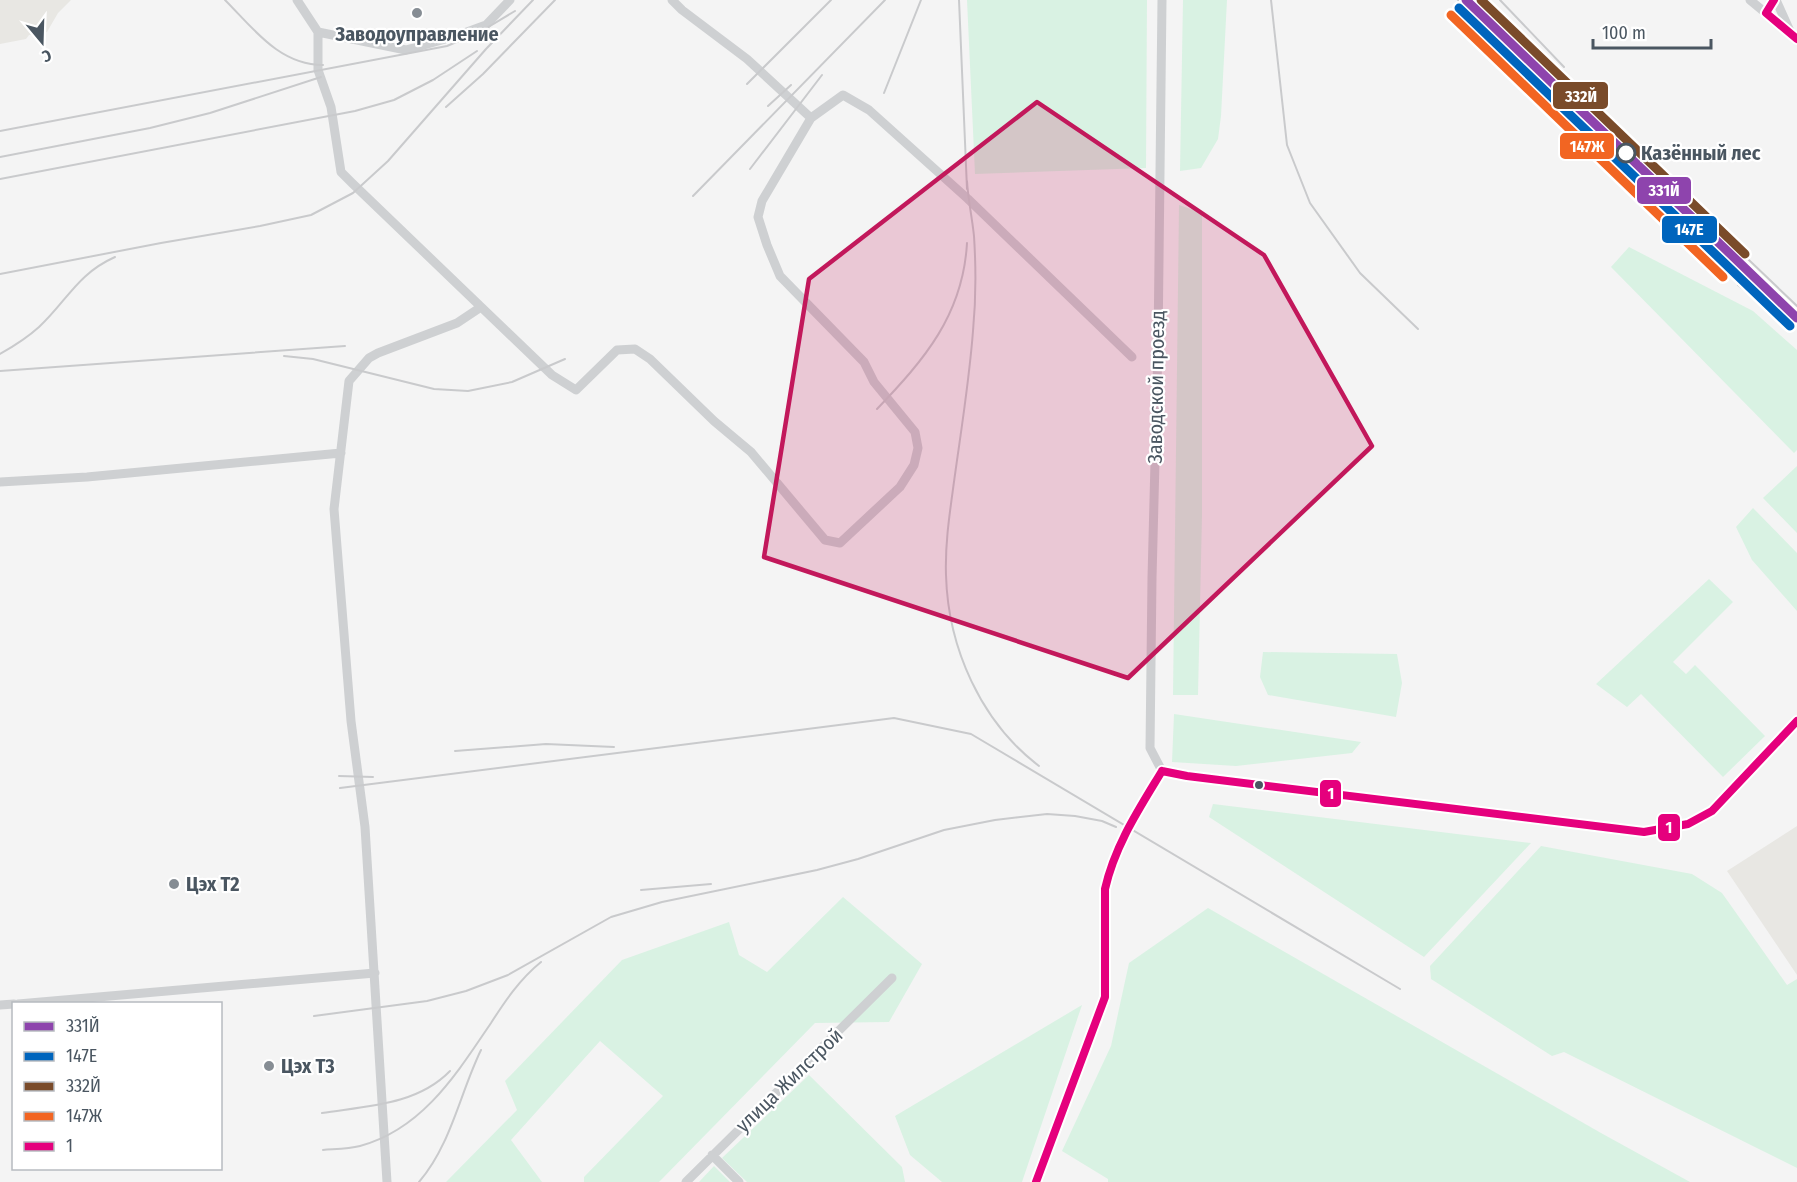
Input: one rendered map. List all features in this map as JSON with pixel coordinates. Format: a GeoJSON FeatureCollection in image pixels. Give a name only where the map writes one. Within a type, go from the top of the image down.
{"type":"FeatureCollection","features":[{"type":"Feature","properties":{"kind":"street"},"geometry":{"type":"LineString","coordinates":[[297,0],[318,32],[318,70],[331,107],[341,172],[552,375],[576,390],[617,351],[635,349],[643,354],[751,452],[825,540],[840,543],[900,487],[914,465],[918,448],[915,432],[874,382],[864,362],[780,276],[758,217],[762,201],[811,118],[843,95],[869,110],[968,199],[1132,357]]}},
{"type":"Feature","properties":{"kind":"street"},"geometry":{"type":"LineString","coordinates":[[318,32],[406,50],[486,25],[510,0]]}},
{"type":"Feature","properties":{"kind":"street"},"geometry":{"type":"LineString","coordinates":[[672,0],[747,58],[811,118]]}},
{"type":"Feature","properties":{"kind":"street","name":"Заводской проезд"},"geometry":{"type":"LineString","coordinates":[[1161,0],[1158,346],[1150,748],[1162,771]]}},
{"type":"Feature","properties":{"kind":"street"},"geometry":{"type":"LineString","coordinates":[[1749,0],[1794,36]]}},
{"type":"Feature","properties":{"kind":"street"},"geometry":{"type":"LineString","coordinates":[[1766,13],[1775,0],[1794,36]]}},
{"type":"Feature","properties":{"kind":"street"},"geometry":{"type":"LineString","coordinates":[[387,1182],[365,827],[351,721],[334,509],[349,381],[369,358],[457,323],[481,307]]}},
{"type":"Feature","properties":{"kind":"street"},"geometry":{"type":"LineString","coordinates":[[0,482],[87,477],[341,453]]}},
{"type":"Feature","properties":{"kind":"street"},"geometry":{"type":"LineString","coordinates":[[1036,1182],[1105,997],[1104,889],[1107,872],[1128,828],[1162,771],[1187,776],[1644,832],[1688,824],[1712,811],[1797,721]]}},
{"type":"Feature","properties":{"kind":"street"},"geometry":{"type":"LineString","coordinates":[[41,1002],[375,973]]}},
{"type":"Feature","properties":{"kind":"street","name":"улица Жилстрой"},"geometry":{"type":"LineString","coordinates":[[686,1182],[892,978]]}},
{"type":"Feature","properties":{"kind":"street"},"geometry":{"type":"LineString","coordinates":[[712,1155],[740,1182]]}},
{"type":"Feature","properties":{"kind":"highlighted area"},"geometry":{"type":"Polygon","coordinates":[[[1037,102],[1264,255],[1372,446],[1128,678],[764,557],[809,279],[1037,102]]]}},
{"type":"Feature","properties":{"kind":"shaded area"},"geometry":{"type":"Polygon","coordinates":[[[0,0],[71,0],[58,13],[47,32],[0,44],[0,0]]]}},
{"type":"Feature","properties":{"kind":"shaded area"},"geometry":{"type":"Polygon","coordinates":[[[1797,826],[1797,975],[1727,871],[1797,826]]]}},
{"type":"Feature","properties":{"kind":"green space"},"geometry":{"type":"Polygon","coordinates":[[[967,0],[1147,0],[1146,168],[975,174],[967,0]]]}},
{"type":"Feature","properties":{"kind":"green space"},"geometry":{"type":"Polygon","coordinates":[[[1183,0],[1227,0],[1218,139],[1201,168],[1180,171],[1183,0]]]}},
{"type":"Feature","properties":{"kind":"green space"},"geometry":{"type":"Polygon","coordinates":[[[1179,205],[1202,213],[1202,516],[1198,695],[1173,695],[1179,205]]]}},
{"type":"Feature","properties":{"kind":"green space"},"geometry":{"type":"Polygon","coordinates":[[[1629,247],[1753,311],[1797,350],[1797,450],[1794,453],[1611,267],[1629,247]]]}},
{"type":"Feature","properties":{"kind":"green space"},"geometry":{"type":"Polygon","coordinates":[[[1797,466],[1797,533],[1763,498],[1797,466]]]}},
{"type":"Feature","properties":{"kind":"green space"},"geometry":{"type":"Polygon","coordinates":[[[1753,508],[1797,553],[1797,611],[1752,560],[1736,527],[1753,508]]]}},
{"type":"Feature","properties":{"kind":"green space"},"geometry":{"type":"Polygon","coordinates":[[[1709,579],[1733,602],[1673,662],[1686,674],[1695,665],[1765,736],[1723,777],[1641,694],[1627,707],[1596,684],[1709,579]]]}},
{"type":"Feature","properties":{"kind":"green space"},"geometry":{"type":"Polygon","coordinates":[[[1263,652],[1397,654],[1402,683],[1396,717],[1268,695],[1260,677],[1263,652]]]}},
{"type":"Feature","properties":{"kind":"green space"},"geometry":{"type":"Polygon","coordinates":[[[1174,714],[1361,742],[1352,753],[1236,766],[1172,762],[1174,714]]]}},
{"type":"Feature","properties":{"kind":"green space"},"geometry":{"type":"Polygon","coordinates":[[[1213,804],[1531,843],[1424,957],[1209,817],[1213,804]]]}},
{"type":"Feature","properties":{"kind":"green space"},"geometry":{"type":"Polygon","coordinates":[[[1541,846],[1692,874],[1722,893],[1787,985],[1797,979],[1797,1168],[1564,1052],[1552,1056],[1431,979],[1430,966],[1541,846]]]}},
{"type":"Feature","properties":{"kind":"green space"},"geometry":{"type":"Polygon","coordinates":[[[843,897],[922,964],[889,1022],[815,1023],[659,1182],[584,1182],[584,1177],[663,1096],[600,1041],[511,1140],[542,1182],[446,1182],[517,1110],[505,1081],[622,960],[729,922],[739,955],[767,972],[843,897]]]}},
{"type":"Feature","properties":{"kind":"green space"},"geometry":{"type":"Polygon","coordinates":[[[1208,908],[1690,1182],[1108,1182],[1108,1179],[1062,1151],[1111,1046],[1129,963],[1208,908]]]}},
{"type":"Feature","properties":{"kind":"green space"},"geometry":{"type":"Polygon","coordinates":[[[1082,1005],[1022,1182],[942,1182],[910,1155],[895,1116],[1082,1005]]]}},
{"type":"Feature","properties":{"kind":"green space"},"geometry":{"type":"Polygon","coordinates":[[[809,1075],[902,1167],[905,1182],[747,1182],[722,1158],[809,1075]]]}},
{"type":"Feature","properties":{"kind":"green space"},"geometry":{"type":"Polygon","coordinates":[[[714,1166],[730,1182],[699,1182],[714,1166]]]}},
{"type":"Feature","properties":{"kind":"railway"},"geometry":{"type":"LineString","coordinates":[[225,0],[257,33],[280,52],[293,59],[323,65]]}},
{"type":"Feature","properties":{"kind":"railway"},"geometry":{"type":"LineString","coordinates":[[0,274],[311,215],[353,193],[388,161],[486,49],[533,0]]}},
{"type":"Feature","properties":{"kind":"railway"},"geometry":{"type":"LineString","coordinates":[[446,107],[483,74],[555,0]]}},
{"type":"Feature","properties":{"kind":"railway"},"geometry":{"type":"LineString","coordinates":[[747,84],[831,0]]}},
{"type":"Feature","properties":{"kind":"railway"},"geometry":{"type":"LineString","coordinates":[[693,196],[885,0]]}},
{"type":"Feature","properties":{"kind":"railway"},"geometry":{"type":"LineString","coordinates":[[884,93],[921,0]]}},
{"type":"Feature","properties":{"kind":"railway"},"geometry":{"type":"LineString","coordinates":[[959,0],[967,189]]}},
{"type":"Feature","properties":{"kind":"railway"},"geometry":{"type":"LineString","coordinates":[[1271,0],[1287,145],[1310,203],[1360,273],[1418,329]]}},
{"type":"Feature","properties":{"kind":"railway"},"geometry":{"type":"LineString","coordinates":[[1458,0],[1797,326]]}},
{"type":"Feature","properties":{"kind":"railway"},"geometry":{"type":"LineString","coordinates":[[1483,0],[1797,306]]}},
{"type":"Feature","properties":{"kind":"railway"},"geometry":{"type":"LineString","coordinates":[[1500,0],[1564,67]]}},
{"type":"Feature","properties":{"kind":"railway"},"geometry":{"type":"LineString","coordinates":[[0,131],[447,46],[480,32],[515,11]]}},
{"type":"Feature","properties":{"kind":"railway"},"geometry":{"type":"LineString","coordinates":[[0,179],[355,111],[394,100],[433,80],[477,51]]}},
{"type":"Feature","properties":{"kind":"railway"},"geometry":{"type":"LineString","coordinates":[[750,169],[822,75]]}},
{"type":"Feature","properties":{"kind":"railway"},"geometry":{"type":"LineString","coordinates":[[0,157],[150,128],[210,113],[321,77]]}},
{"type":"Feature","properties":{"kind":"railway"},"geometry":{"type":"LineString","coordinates":[[768,106],[791,85]]}},
{"type":"Feature","properties":{"kind":"railway"},"geometry":{"type":"LineString","coordinates":[[967,181],[974,236],[975,307],[948,532],[946,564],[948,602],[961,656],[985,705],[1000,728],[1039,766]]}},
{"type":"Feature","properties":{"kind":"railway"},"geometry":{"type":"LineString","coordinates":[[877,409],[910,373],[938,335],[958,292],[967,243]]}},
{"type":"Feature","properties":{"kind":"railway"},"geometry":{"type":"LineString","coordinates":[[0,354],[34,331],[91,271],[115,257]]}},
{"type":"Feature","properties":{"kind":"railway"},"geometry":{"type":"LineString","coordinates":[[1738,285],[1768,309]]}},
{"type":"Feature","properties":{"kind":"railway"},"geometry":{"type":"LineString","coordinates":[[0,371],[345,346]]}},
{"type":"Feature","properties":{"kind":"railway"},"geometry":{"type":"LineString","coordinates":[[284,356],[313,359],[434,389],[468,391],[512,382],[565,359]]}},
{"type":"Feature","properties":{"kind":"railway"},"geometry":{"type":"LineString","coordinates":[[340,788],[894,718],[971,734],[1400,989]]}},
{"type":"Feature","properties":{"kind":"railway"},"geometry":{"type":"LineString","coordinates":[[455,751],[546,744],[614,747]]}},
{"type":"Feature","properties":{"kind":"railway"},"geometry":{"type":"LineString","coordinates":[[339,776],[373,777]]}},
{"type":"Feature","properties":{"kind":"railway"},"geometry":{"type":"LineString","coordinates":[[314,1016],[427,1001],[466,991],[508,975],[611,917],[662,902],[817,870],[858,859],[944,830],[995,820],[1047,814],[1102,821],[1116,827]]}},
{"type":"Feature","properties":{"kind":"railway"},"geometry":{"type":"LineString","coordinates":[[641,890],[711,884]]}},
{"type":"Feature","properties":{"kind":"railway"},"geometry":{"type":"LineString","coordinates":[[323,1150],[360,1146],[382,1138],[402,1127],[420,1113],[465,1061],[513,991],[541,962]]}},
{"type":"Feature","properties":{"kind":"railway"},"geometry":{"type":"LineString","coordinates":[[419,1182],[439,1152],[447,1135],[481,1050]]}},
{"type":"Feature","properties":{"kind":"railway"},"geometry":{"type":"LineString","coordinates":[[322,1113],[374,1106],[407,1097],[437,1082],[450,1071]]}},
{"type":"Feature","properties":{"kind":"transit line","name":"331Й"},"geometry":{"type":"LineString","coordinates":[[1466,0],[1797,318]]}},
{"type":"Feature","properties":{"kind":"transit line","name":"332Й"},"geometry":{"type":"LineString","coordinates":[[1481,0],[1745,254]]}},
{"type":"Feature","properties":{"kind":"transit line","name":"1"},"geometry":{"type":"LineString","coordinates":[[1774,0],[1766,13],[1797,39]]}},
{"type":"Feature","properties":{"kind":"transit line","name":"147Е"},"geometry":{"type":"LineString","coordinates":[[1459,8],[1790,326]]}},
{"type":"Feature","properties":{"kind":"transit line","name":"147Ж"},"geometry":{"type":"LineString","coordinates":[[1451,15],[1723,277]]}},
{"type":"Feature","properties":{"kind":"transit line","name":"1"},"geometry":{"type":"LineString","coordinates":[[1162,771],[1187,776],[1644,832],[1688,824],[1712,811],[1797,721]]}},
{"type":"Feature","properties":{"kind":"transit line","name":"1"},"geometry":{"type":"LineString","coordinates":[[1036,1182],[1105,997],[1105,889],[1109,873],[1129,828],[1162,771]]}},
{"type":"Feature","properties":{"kind":"place","name":"Заводоуправление"},"geometry":{"type":"Point","coordinates":[417,13]}},
{"type":"Feature","properties":{"kind":"place","name":"Казённый лес"},"geometry":{"type":"Point","coordinates":[1626,153]}},
{"type":"Feature","properties":{"kind":"place","name":"Цэх Т2"},"geometry":{"type":"Point","coordinates":[174,884]}},
{"type":"Feature","properties":{"kind":"place","name":"Цэх Т3"},"geometry":{"type":"Point","coordinates":[269,1066]}}]}
